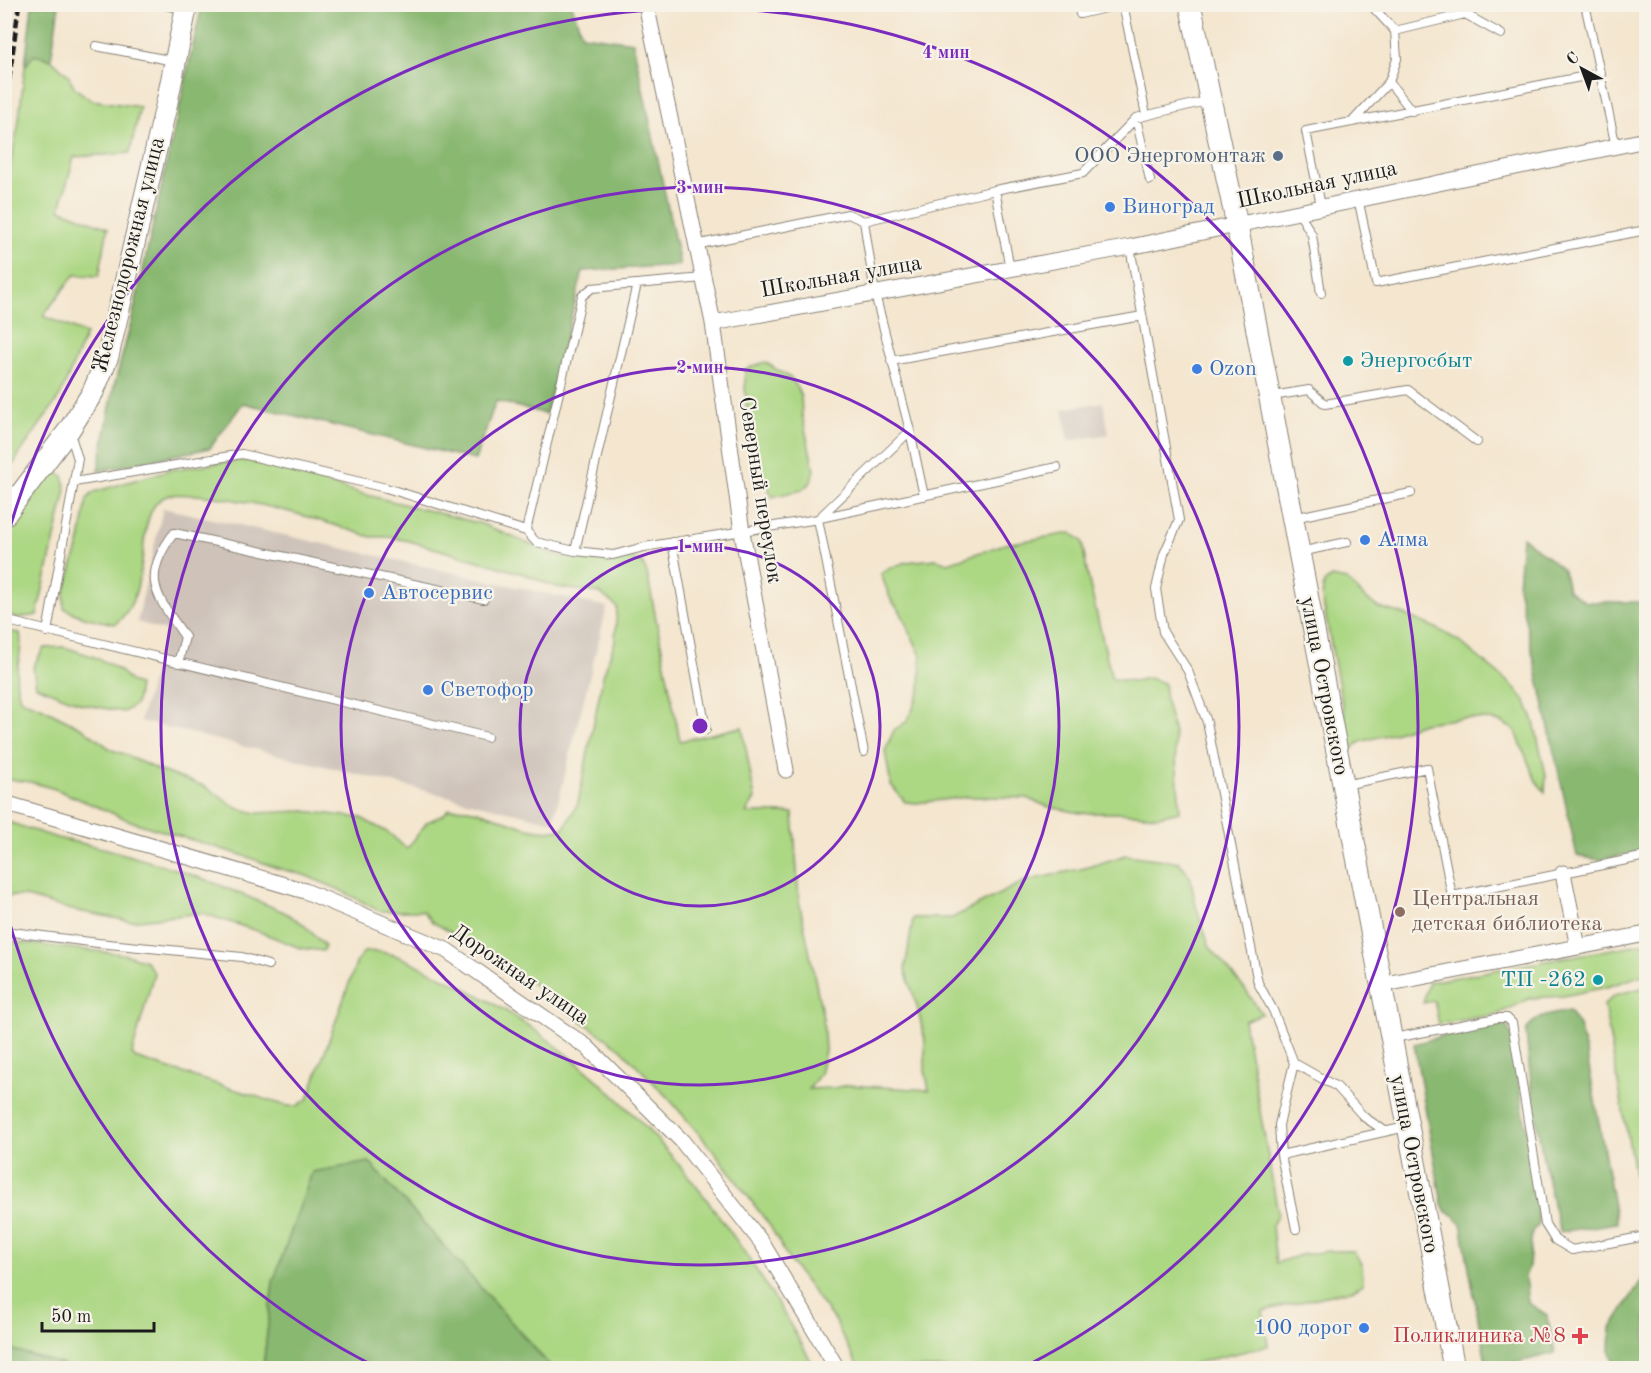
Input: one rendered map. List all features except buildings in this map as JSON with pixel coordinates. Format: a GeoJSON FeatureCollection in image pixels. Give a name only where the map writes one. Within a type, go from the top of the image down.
{"type":"FeatureCollection","features":[{"type":"Feature","properties":{"kind":"main road","name":"улица Островского"},"geometry":{"type":"LineString","coordinates":[[1190,4],[1237,225],[1454,1368]]}},
{"type":"Feature","properties":{"kind":"main road","name":"Железнодорожная улица"},"geometry":{"type":"LineString","coordinates":[[4,516],[69,430],[93,392],[108,356],[186,7]]}},
{"type":"Feature","properties":{"kind":"street","name":"Северный переулок"},"geometry":{"type":"LineString","coordinates":[[646,4],[713,323],[742,532],[786,770]]}},
{"type":"Feature","properties":{"kind":"street","name":"Школьная улица"},"geometry":{"type":"LineString","coordinates":[[713,323],[1130,247],[1647,140]]}},
{"type":"Feature","properties":{"kind":"street","name":"Дорожная улица"},"geometry":{"type":"LineString","coordinates":[[4,803],[305,891],[446,950],[587,1047],[682,1141],[762,1243],[837,1368]]}},
{"type":"Feature","properties":{"kind":"street"},"geometry":{"type":"LineString","coordinates":[[1563,873],[1578,947]]}},
{"type":"Feature","properties":{"kind":"street"},"geometry":{"type":"LineString","coordinates":[[1380,985],[1647,934]]}},
{"type":"Feature","properties":{"kind":"lane"},"geometry":{"type":"LineString","coordinates":[[160,4],[186,7]]}},
{"type":"Feature","properties":{"kind":"lane"},"geometry":{"type":"LineString","coordinates":[[1078,4],[1080,14],[1123,4],[1146,116]]}},
{"type":"Feature","properties":{"kind":"lane"},"geometry":{"type":"LineString","coordinates":[[1353,122],[1389,82],[1397,59],[1395,31],[1370,4]]}},
{"type":"Feature","properties":{"kind":"lane"},"geometry":{"type":"LineString","coordinates":[[1463,4],[1465,14]]}},
{"type":"Feature","properties":{"kind":"lane"},"geometry":{"type":"LineString","coordinates":[[1585,4],[1616,147]]}},
{"type":"Feature","properties":{"kind":"lane"},"geometry":{"type":"LineString","coordinates":[[1395,31],[1465,14],[1501,34]]}},
{"type":"Feature","properties":{"kind":"lane"},"geometry":{"type":"LineString","coordinates":[[96,46],[175,61]]}},
{"type":"Feature","properties":{"kind":"lane"},"geometry":{"type":"LineString","coordinates":[[1321,206],[1306,131],[1601,74]]}},
{"type":"Feature","properties":{"kind":"lane"},"geometry":{"type":"LineString","coordinates":[[1389,82],[1412,111]]}},
{"type":"Feature","properties":{"kind":"lane"},"geometry":{"type":"LineString","coordinates":[[695,245],[848,214],[864,221],[995,190],[1083,173],[1137,118],[1211,100]]}},
{"type":"Feature","properties":{"kind":"lane"},"geometry":{"type":"LineString","coordinates":[[1137,118],[1150,180]]}},
{"type":"Feature","properties":{"kind":"lane"},"geometry":{"type":"LineString","coordinates":[[995,190],[1010,269]]}},
{"type":"Feature","properties":{"kind":"lane"},"geometry":{"type":"LineString","coordinates":[[1358,198],[1376,283],[1647,230]]}},
{"type":"Feature","properties":{"kind":"lane"},"geometry":{"type":"LineString","coordinates":[[1298,212],[1312,235],[1321,293]]}},
{"type":"Feature","properties":{"kind":"lane"},"geometry":{"type":"LineString","coordinates":[[864,221],[875,294],[924,496]]}},
{"type":"Feature","properties":{"kind":"lane"},"geometry":{"type":"LineString","coordinates":[[1130,247],[1179,520],[1164,554],[1156,589],[1163,632],[1188,671],[1207,722],[1258,983],[1273,1010],[1294,1063],[1279,1125],[1281,1155],[1296,1229]]}},
{"type":"Feature","properties":{"kind":"lane"},"geometry":{"type":"LineString","coordinates":[[526,531],[582,297],[592,288],[703,278]]}},
{"type":"Feature","properties":{"kind":"lane"},"geometry":{"type":"LineString","coordinates":[[575,551],[637,284]]}},
{"type":"Feature","properties":{"kind":"lane"},"geometry":{"type":"LineString","coordinates":[[891,361],[1142,316]]}},
{"type":"Feature","properties":{"kind":"lane"},"geometry":{"type":"LineString","coordinates":[[1268,397],[1309,390],[1325,404],[1408,390],[1477,442]]}},
{"type":"Feature","properties":{"kind":"lane"},"geometry":{"type":"LineString","coordinates":[[47,632],[78,459],[69,430]]}},
{"type":"Feature","properties":{"kind":"lane"},"geometry":{"type":"LineString","coordinates":[[818,519],[910,431]]}},
{"type":"Feature","properties":{"kind":"lane"},"geometry":{"type":"LineString","coordinates":[[74,482],[242,454],[386,488],[526,531],[536,542],[575,551],[613,555],[644,547],[818,519],[1057,467]]}},
{"type":"Feature","properties":{"kind":"lane"},"geometry":{"type":"LineString","coordinates":[[1292,519],[1411,493]]}},
{"type":"Feature","properties":{"kind":"lane"},"geometry":{"type":"LineString","coordinates":[[818,519],[864,752]]}},
{"type":"Feature","properties":{"kind":"lane"},"geometry":{"type":"LineString","coordinates":[[178,663],[185,637],[158,596],[154,576],[160,550],[174,533],[484,599]]}},
{"type":"Feature","properties":{"kind":"lane"},"geometry":{"type":"LineString","coordinates":[[1298,553],[1347,542]]}},
{"type":"Feature","properties":{"kind":"lane"},"geometry":{"type":"LineString","coordinates":[[672,543],[706,730]]}},
{"type":"Feature","properties":{"kind":"lane"},"geometry":{"type":"LineString","coordinates":[[4,620],[487,737]]}},
{"type":"Feature","properties":{"kind":"lane"},"geometry":{"type":"LineString","coordinates":[[1342,785],[1427,768],[1452,896],[1647,856]]}},
{"type":"Feature","properties":{"kind":"lane"},"geometry":{"type":"LineString","coordinates":[[4,931],[242,957],[268,965]]}},
{"type":"Feature","properties":{"kind":"lane"},"geometry":{"type":"LineString","coordinates":[[1390,1038],[1507,1018],[1512,1023],[1545,1224],[1555,1240],[1572,1250],[1647,1236]]}},
{"type":"Feature","properties":{"kind":"lane"},"geometry":{"type":"LineString","coordinates":[[1294,1063],[1337,1087],[1364,1117],[1385,1131]]}},
{"type":"Feature","properties":{"kind":"lane"},"geometry":{"type":"LineString","coordinates":[[1281,1155],[1407,1127]]}},
{"type":"Feature","properties":{"kind":"shaded area"},"geometry":{"type":"Polygon","coordinates":[[[1103,402],[1109,434],[1069,441],[1063,409],[1103,402]]]}},
{"type":"Feature","properties":{"kind":"shaded area"},"geometry":{"type":"Polygon","coordinates":[[[163,508],[607,607],[553,822],[140,721],[166,631],[137,622],[163,508]]]}},
{"type":"Feature","properties":{"kind":"green space"},"geometry":{"type":"Polygon","coordinates":[[[32,5],[59,5],[51,59],[34,55],[25,66],[32,5]]]}},
{"type":"Feature","properties":{"kind":"green space"},"geometry":{"type":"Polygon","coordinates":[[[202,5],[572,5],[582,35],[633,42],[680,265],[583,271],[546,414],[496,401],[475,460],[243,403],[210,448],[98,471],[114,386],[131,323],[202,5]]]}},
{"type":"Feature","properties":{"kind":"green space"},"geometry":{"type":"Polygon","coordinates":[[[33,55],[51,59],[68,75],[75,88],[91,100],[140,107],[130,153],[74,157],[60,209],[108,228],[99,276],[74,275],[43,316],[86,334],[60,396],[20,453],[5,479],[5,191],[18,127],[25,66],[33,55]]]}},
{"type":"Feature","properties":{"kind":"green space"},"geometry":{"type":"Polygon","coordinates":[[[765,362],[792,379],[801,395],[802,415],[814,470],[811,482],[802,490],[772,497],[765,482],[751,435],[745,385],[745,369],[765,362]]]}},
{"type":"Feature","properties":{"kind":"green space"},"geometry":{"type":"Polygon","coordinates":[[[239,460],[261,463],[363,494],[482,524],[553,554],[566,557],[629,558],[641,561],[647,573],[680,741],[742,727],[755,799],[746,813],[793,813],[799,901],[823,1018],[825,1050],[820,1074],[809,1089],[847,1085],[929,1090],[925,1070],[925,1040],[905,970],[913,918],[952,918],[1025,881],[1085,868],[1126,855],[1179,862],[1190,876],[1196,906],[1209,946],[1262,1014],[1244,1021],[1278,1213],[1272,1226],[1276,1263],[1301,1255],[1329,1251],[1354,1251],[1362,1266],[1363,1284],[1355,1289],[1263,1311],[1268,1346],[1195,1363],[1194,1368],[859,1368],[834,1320],[789,1260],[770,1226],[717,1155],[670,1100],[621,1049],[563,1008],[549,993],[492,960],[472,944],[432,922],[423,911],[379,911],[338,889],[304,875],[133,822],[55,789],[31,782],[5,779],[4,631],[20,633],[21,651],[16,681],[21,700],[43,708],[82,728],[112,750],[160,771],[204,786],[237,808],[256,813],[304,811],[361,818],[389,833],[407,849],[427,822],[443,815],[449,809],[480,812],[516,825],[540,830],[552,831],[564,828],[578,803],[603,676],[615,641],[617,607],[600,593],[556,587],[524,574],[409,541],[389,537],[371,537],[263,505],[219,497],[179,494],[161,499],[152,509],[145,532],[136,592],[122,618],[115,624],[82,616],[64,608],[64,594],[80,541],[87,499],[94,492],[169,470],[239,460]]]}},
{"type":"Feature","properties":{"kind":"green space"},"geometry":{"type":"Polygon","coordinates":[[[55,471],[63,476],[66,490],[37,615],[18,618],[5,614],[5,537],[32,499],[43,478],[55,471]]]}},
{"type":"Feature","properties":{"kind":"green space"},"geometry":{"type":"Polygon","coordinates":[[[1071,533],[1082,541],[1112,679],[1134,681],[1149,678],[1164,683],[1174,733],[1180,811],[1158,816],[1080,813],[1049,807],[1026,798],[968,797],[916,803],[905,802],[891,785],[885,751],[894,730],[906,722],[920,691],[921,656],[900,611],[891,600],[881,574],[906,562],[936,559],[948,563],[1005,544],[1071,533]]]}},
{"type":"Feature","properties":{"kind":"green space"},"geometry":{"type":"Polygon","coordinates":[[[1522,537],[1563,569],[1568,590],[1586,602],[1646,602],[1646,850],[1601,860],[1577,856],[1518,587],[1522,537]]]}},
{"type":"Feature","properties":{"kind":"green space"},"geometry":{"type":"Polygon","coordinates":[[[1331,577],[1347,580],[1379,608],[1400,613],[1438,629],[1459,641],[1515,688],[1526,702],[1534,722],[1546,775],[1545,792],[1536,781],[1515,730],[1500,722],[1463,718],[1423,723],[1360,742],[1351,750],[1322,597],[1324,583],[1331,577]]]}},
{"type":"Feature","properties":{"kind":"green space"},"geometry":{"type":"Polygon","coordinates":[[[64,647],[108,663],[131,682],[139,685],[136,704],[124,712],[82,704],[36,686],[33,667],[44,648],[64,647]]]}},
{"type":"Feature","properties":{"kind":"green space"},"geometry":{"type":"Polygon","coordinates":[[[5,821],[57,838],[107,849],[178,870],[217,884],[284,912],[302,923],[325,946],[323,951],[300,948],[202,913],[129,921],[68,909],[23,896],[5,896],[5,821]]]}},
{"type":"Feature","properties":{"kind":"green space"},"geometry":{"type":"Polygon","coordinates":[[[13,942],[123,954],[146,961],[154,973],[132,1054],[135,1058],[287,1106],[297,1106],[308,1099],[357,961],[364,952],[374,951],[403,958],[501,1008],[558,1047],[610,1092],[659,1141],[744,1251],[815,1368],[552,1368],[369,1162],[273,1282],[263,1368],[74,1368],[7,1348],[5,1350],[4,946],[13,942]]]}},
{"type":"Feature","properties":{"kind":"green space"},"geometry":{"type":"Polygon","coordinates":[[[1646,943],[1646,974],[1607,987],[1563,996],[1531,998],[1498,1014],[1439,1024],[1434,1001],[1423,1003],[1429,982],[1646,943]]]}},
{"type":"Feature","properties":{"kind":"green space"},"geometry":{"type":"Polygon","coordinates":[[[1646,987],[1646,1187],[1640,1205],[1604,1005],[1615,995],[1646,987]]]}},
{"type":"Feature","properties":{"kind":"green space"},"geometry":{"type":"Polygon","coordinates":[[[1569,1011],[1579,1026],[1587,1056],[1617,1223],[1560,1232],[1538,1132],[1526,1031],[1539,1019],[1569,1011]]]}},
{"type":"Feature","properties":{"kind":"green space"},"geometry":{"type":"Polygon","coordinates":[[[1506,1025],[1511,1035],[1537,1196],[1539,1225],[1532,1231],[1529,1266],[1525,1277],[1528,1303],[1547,1315],[1555,1353],[1515,1363],[1515,1368],[1487,1368],[1461,1223],[1446,1212],[1442,1204],[1414,1044],[1464,1030],[1506,1025]]]}},
{"type":"Feature","properties":{"kind":"green space"},"geometry":{"type":"Polygon","coordinates":[[[369,1162],[552,1368],[263,1368],[273,1282],[312,1172],[369,1162]]]}},
{"type":"Feature","properties":{"kind":"green space"},"geometry":{"type":"Polygon","coordinates":[[[1646,1273],[1646,1368],[1614,1368],[1610,1351],[1611,1328],[1646,1273]]]}},
{"type":"Feature","properties":{"kind":"green space"},"geometry":{"type":"Polygon","coordinates":[[[7,1348],[74,1368],[5,1368],[7,1348]]]}},
{"type":"Feature","properties":{"kind":"railway"},"geometry":{"type":"LineString","coordinates":[[4,120],[19,4]]}},
{"type":"Feature","properties":{"kind":"place","name":"ООО Энергомонтаж"},"geometry":{"type":"Point","coordinates":[1278,156]}},
{"type":"Feature","properties":{"kind":"place","name":"Виноград"},"geometry":{"type":"Point","coordinates":[1110,207]}},
{"type":"Feature","properties":{"kind":"place","name":"Энергосбыт"},"geometry":{"type":"Point","coordinates":[1348,361]}},
{"type":"Feature","properties":{"kind":"place","name":"Ozon"},"geometry":{"type":"Point","coordinates":[1197,369]}},
{"type":"Feature","properties":{"kind":"place","name":"Алма"},"geometry":{"type":"Point","coordinates":[1365,540]}},
{"type":"Feature","properties":{"kind":"place","name":"Автосервис"},"geometry":{"type":"Point","coordinates":[369,593]}},
{"type":"Feature","properties":{"kind":"place","name":"Светофор"},"geometry":{"type":"Point","coordinates":[428,690]}},
{"type":"Feature","properties":{"kind":"place","name":"Центральная детская библиотека"},"geometry":{"type":"Point","coordinates":[1400,912]}},
{"type":"Feature","properties":{"kind":"place","name":"ТП -262"},"geometry":{"type":"Point","coordinates":[1598,980]}},
{"type":"Feature","properties":{"kind":"place","name":"100 дорог"},"geometry":{"type":"Point","coordinates":[1364,1328]}},
{"type":"Feature","properties":{"kind":"place","name":"Поликлиника №8"},"geometry":{"type":"Point","coordinates":[1580,1336]}}]}
